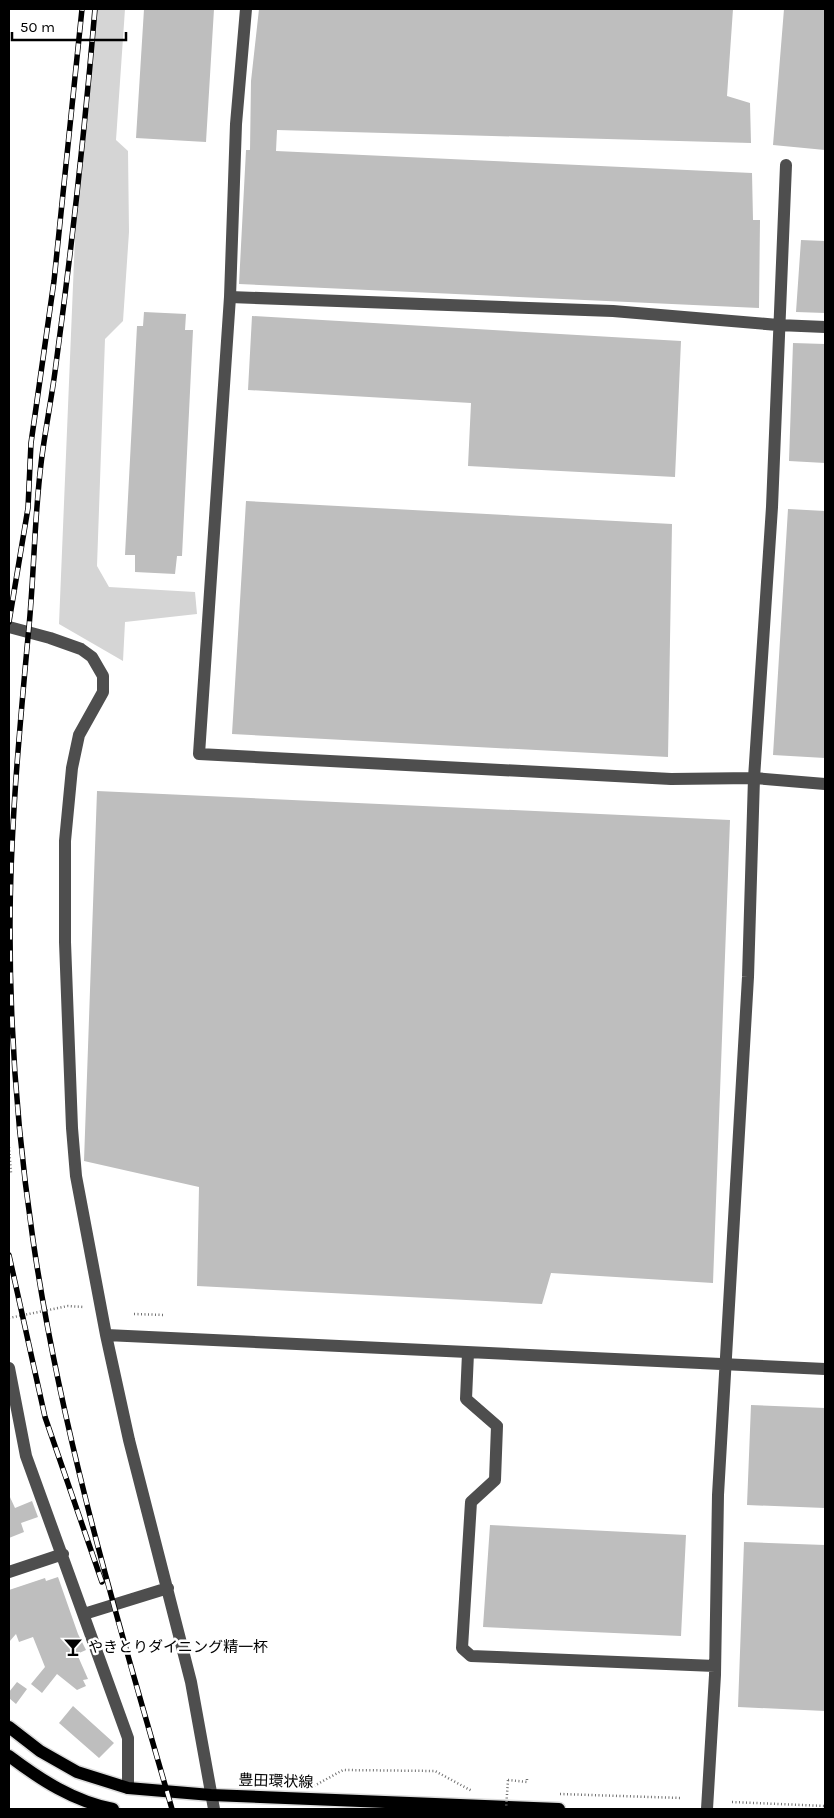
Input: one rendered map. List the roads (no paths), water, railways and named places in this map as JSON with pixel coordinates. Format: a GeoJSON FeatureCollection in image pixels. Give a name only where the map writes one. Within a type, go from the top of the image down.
{"type":"FeatureCollection","features":[{"type":"Feature","properties":{"kind":"main road","name":"豊田環状線"},"geometry":{"type":"LineString","coordinates":[[9,1727],[40,1751],[77,1772],[128,1788],[211,1795],[559,1809]]}},
{"type":"Feature","properties":{"kind":"main road"},"geometry":{"type":"LineString","coordinates":[[9,1756],[42,1781],[62,1791],[113,1809]]}},
{"type":"Feature","properties":{"kind":"street"},"geometry":{"type":"LineString","coordinates":[[246,9],[236,124],[230,297],[199,754],[671,779],[754,778],[825,784]]}},
{"type":"Feature","properties":{"kind":"street"},"geometry":{"type":"LineString","coordinates":[[707,1809],[715,1666],[718,1495],[748,977],[754,778],[772,507],[786,165]]}},
{"type":"Feature","properties":{"kind":"street"},"geometry":{"type":"LineString","coordinates":[[230,297],[612,311],[778,325],[825,327]]}},
{"type":"Feature","properties":{"kind":"street"},"geometry":{"type":"LineString","coordinates":[[9,627],[81,649],[92,657],[103,676],[103,692],[78,735],[72,768],[65,841],[65,942],[72,1128],[76,1176],[106,1335],[129,1440],[191,1682],[214,1809]]}},
{"type":"Feature","properties":{"kind":"street"},"geometry":{"type":"LineString","coordinates":[[106,1335],[825,1369]]}},
{"type":"Feature","properties":{"kind":"street"},"geometry":{"type":"LineString","coordinates":[[468,1353],[466,1399],[497,1426],[495,1480],[471,1502],[462,1648],[471,1656],[715,1666]]}},
{"type":"Feature","properties":{"kind":"street"},"geometry":{"type":"LineString","coordinates":[[9,1368],[26,1456],[128,1738],[128,1788]]}},
{"type":"Feature","properties":{"kind":"street"},"geometry":{"type":"LineString","coordinates":[[9,1572],[63,1554]]}},
{"type":"Feature","properties":{"kind":"street"},"geometry":{"type":"LineString","coordinates":[[84,1614],[168,1588]]}},
{"type":"Feature","properties":{"kind":"railway"},"geometry":{"type":"LineString","coordinates":[[9,622],[28,508],[31,443],[54,281],[82,9]]}},
{"type":"Feature","properties":{"kind":"railway"},"geometry":{"type":"LineString","coordinates":[[95,9],[73,231],[37,507],[13,820],[10,893],[11,1008],[19,1124],[28,1202],[45,1312],[59,1384],[93,1527],[172,1809]]}},
{"type":"Feature","properties":{"kind":"railway"},"geometry":{"type":"LineString","coordinates":[[9,1255],[45,1417],[102,1582]]}},
{"type":"Feature","properties":{"kind":"place","name":"やきとりダイニング精一杯"},"geometry":{"type":"Point","coordinates":[73,1647]}}]}
